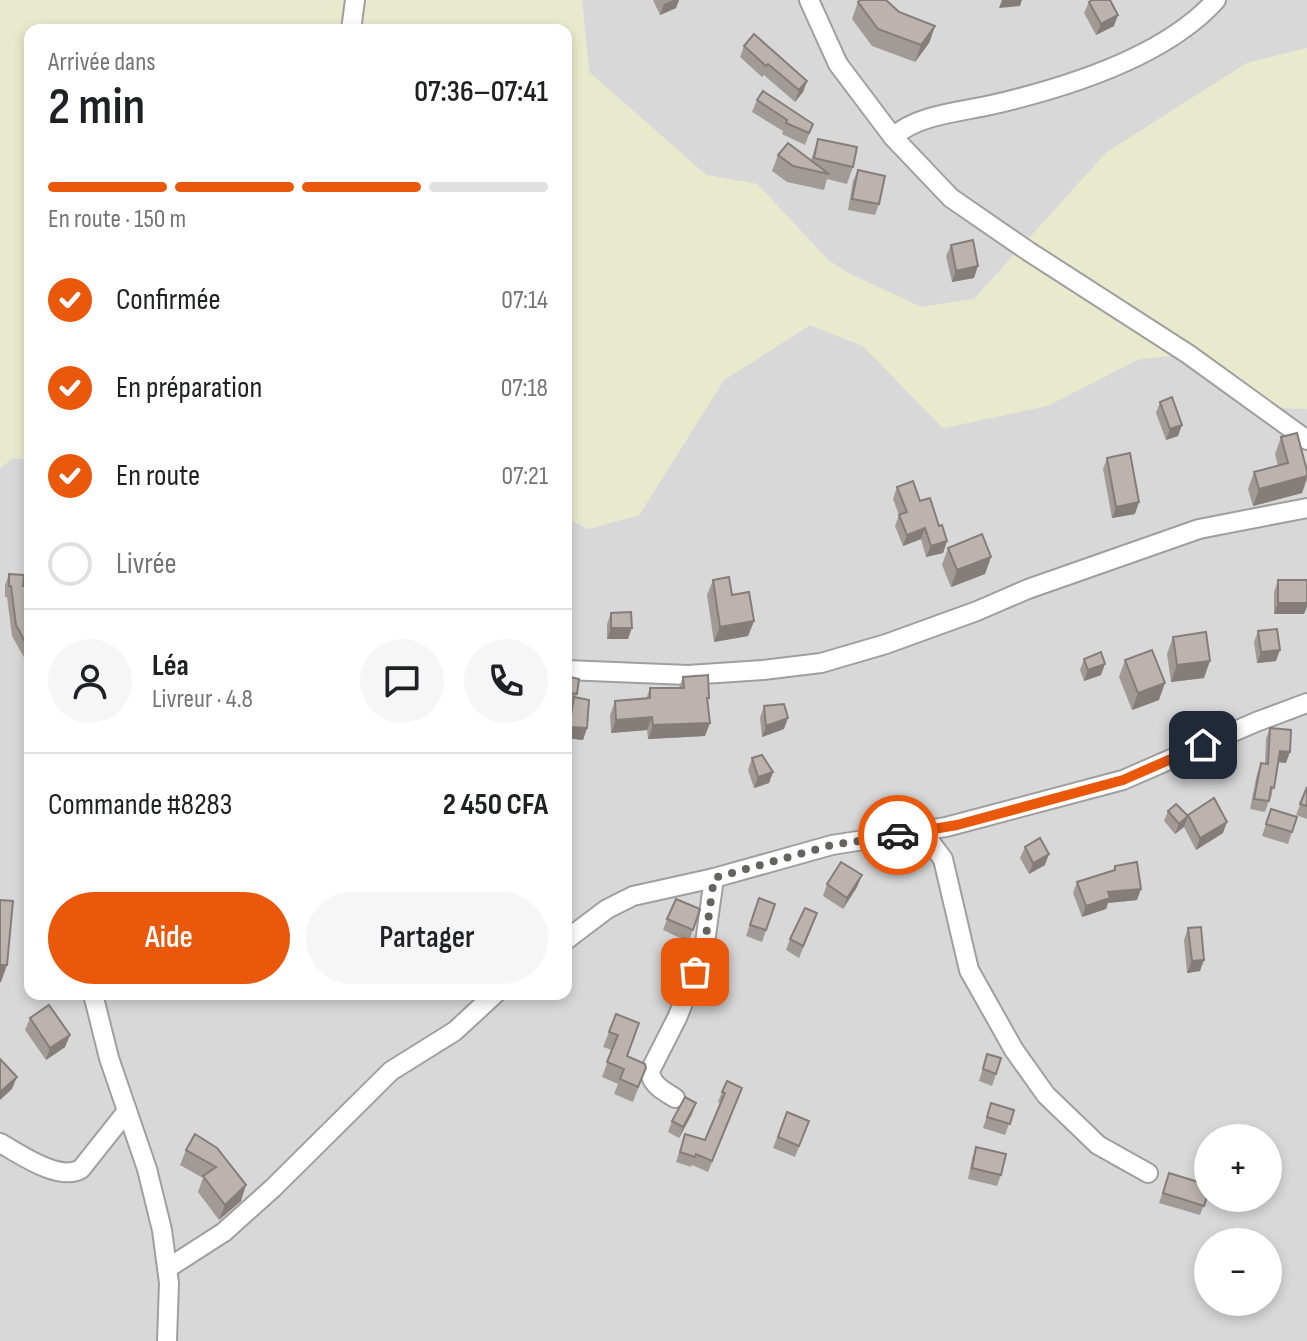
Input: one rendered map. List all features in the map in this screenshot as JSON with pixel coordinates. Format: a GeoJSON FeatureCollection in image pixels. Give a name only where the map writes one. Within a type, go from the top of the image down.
{"type":"FeatureCollection","features":[{"type":"Feature","properties":{"kind":"street"},"geometry":{"type":"LineString","coordinates":[[352,24],[355,0]]}},
{"type":"Feature","properties":{"kind":"street"},"geometry":{"type":"LineString","coordinates":[[809,0],[838,64],[893,137],[951,198],[1188,354],[1307,440]]}},
{"type":"Feature","properties":{"kind":"street"},"geometry":{"type":"LineString","coordinates":[[893,137],[900,130],[927,119],[1008,101],[1093,75],[1160,44],[1188,26],[1216,0]]}},
{"type":"Feature","properties":{"kind":"street"},"geometry":{"type":"LineString","coordinates":[[572,670],[688,675],[821,663],[899,639],[1028,589],[1199,529],[1307,508]]}},
{"type":"Feature","properties":{"kind":"street"},"geometry":{"type":"LineString","coordinates":[[572,935],[607,909],[633,896],[714,878],[832,845],[957,825],[1123,780],[1307,703]]}},
{"type":"Feature","properties":{"kind":"street"},"geometry":{"type":"LineString","coordinates":[[943,859],[948,840],[957,825]]}},
{"type":"Feature","properties":{"kind":"street"},"geometry":{"type":"LineString","coordinates":[[922,831],[943,859],[969,970],[1014,1050],[1046,1095],[1098,1145],[1148,1173]]}},
{"type":"Feature","properties":{"kind":"street"},"geometry":{"type":"LineString","coordinates":[[675,1098],[655,1085],[650,1071],[677,1018],[704,950],[714,878]]}},
{"type":"Feature","properties":{"kind":"street"},"geometry":{"type":"LineString","coordinates":[[94,1000],[109,1058],[147,1169],[162,1230],[169,1283],[167,1341]]}},
{"type":"Feature","properties":{"kind":"street"},"geometry":{"type":"LineString","coordinates":[[168,1268],[232,1226],[391,1071],[455,1031],[489,1000]]}},
{"type":"Feature","properties":{"kind":"street"},"geometry":{"type":"LineString","coordinates":[[0,1143],[47,1168],[73,1173],[81,1169],[127,1111]]}},
{"type":"Feature","properties":{"kind":"shaded area"},"geometry":{"type":"Polygon","coordinates":[[[582,0],[1307,0],[1307,48],[1247,63],[1107,152],[974,299],[921,307],[848,273],[828,260],[757,184],[706,175],[589,72],[582,0]]]}},
{"type":"Feature","properties":{"kind":"shaded area"},"geometry":{"type":"Polygon","coordinates":[[[810,325],[863,346],[943,428],[1047,406],[1139,359],[1188,354],[1263,407],[1307,409],[1307,1341],[0,1341],[0,468],[13,458],[24,459],[24,1000],[572,1000],[572,520],[588,529],[639,515],[724,380],[810,325]]]}},
{"type":"Feature","properties":{"kind":"green space"},"geometry":{"type":"Polygon","coordinates":[[[0,0],[582,0],[589,72],[706,175],[757,184],[828,260],[848,273],[921,307],[974,299],[1107,152],[1247,63],[1307,48],[1307,409],[1263,407],[1187,354],[1139,359],[1047,406],[943,428],[863,346],[810,325],[724,380],[639,515],[588,529],[572,520],[572,24],[24,24],[24,459],[13,458],[0,468],[0,0]]]}},
{"type":"Feature","properties":{"kind":"building"},"geometry":{"type":"Polygon","coordinates":[[[886,0],[899,12],[935,26],[921,45],[878,29],[858,2],[886,0]]]}},
{"type":"Feature","properties":{"kind":"building"},"geometry":{"type":"Polygon","coordinates":[[[1110,0],[1118,15],[1101,24],[1089,2],[1110,0]]]}},
{"type":"Feature","properties":{"kind":"building"},"geometry":{"type":"Polygon","coordinates":[[[754,34],[807,81],[799,90],[744,46],[754,34]]]}},
{"type":"Feature","properties":{"kind":"building"},"geometry":{"type":"Polygon","coordinates":[[[763,91],[813,124],[809,133],[786,123],[787,120],[757,100],[763,91]]]}},
{"type":"Feature","properties":{"kind":"building"},"geometry":{"type":"Polygon","coordinates":[[[818,139],[857,147],[853,167],[814,158],[818,139]]]}},
{"type":"Feature","properties":{"kind":"building"},"geometry":{"type":"Polygon","coordinates":[[[788,143],[829,174],[793,166],[778,155],[788,143]]]}},
{"type":"Feature","properties":{"kind":"building"},"geometry":{"type":"Polygon","coordinates":[[[858,170],[885,176],[879,204],[852,199],[858,170]]]}},
{"type":"Feature","properties":{"kind":"building"},"geometry":{"type":"Polygon","coordinates":[[[973,240],[978,266],[956,271],[951,245],[973,240]]]}},
{"type":"Feature","properties":{"kind":"building"},"geometry":{"type":"Polygon","coordinates":[[[1172,397],[1182,425],[1170,429],[1160,402],[1172,397]]]}},
{"type":"Feature","properties":{"kind":"building"},"geometry":{"type":"Polygon","coordinates":[[[1297,433],[1307,476],[1259,489],[1254,472],[1288,463],[1281,437],[1297,433]]]}},
{"type":"Feature","properties":{"kind":"building"},"geometry":{"type":"Polygon","coordinates":[[[1130,453],[1139,502],[1116,507],[1107,458],[1130,453]]]}},
{"type":"Feature","properties":{"kind":"building"},"geometry":{"type":"Polygon","coordinates":[[[913,481],[920,501],[930,498],[947,541],[931,546],[925,528],[907,535],[899,515],[907,512],[897,487],[913,481]]]}},
{"type":"Feature","properties":{"kind":"building"},"geometry":{"type":"Polygon","coordinates":[[[982,534],[991,557],[957,570],[948,548],[982,534]]]}},
{"type":"Feature","properties":{"kind":"building"},"geometry":{"type":"Polygon","coordinates":[[[9,574],[24,575],[24,640],[16,625],[9,574]]]}},
{"type":"Feature","properties":{"kind":"building"},"geometry":{"type":"Polygon","coordinates":[[[729,577],[732,595],[749,592],[754,621],[720,627],[713,580],[729,577]]]}},
{"type":"Feature","properties":{"kind":"building"},"geometry":{"type":"Polygon","coordinates":[[[1278,580],[1307,580],[1307,603],[1278,603],[1278,580]]]}},
{"type":"Feature","properties":{"kind":"building"},"geometry":{"type":"Polygon","coordinates":[[[631,612],[632,628],[611,628],[611,613],[631,612]]]}},
{"type":"Feature","properties":{"kind":"building"},"geometry":{"type":"Polygon","coordinates":[[[1277,629],[1280,650],[1261,652],[1258,631],[1277,629]]]}},
{"type":"Feature","properties":{"kind":"building"},"geometry":{"type":"Polygon","coordinates":[[[1206,632],[1210,661],[1177,665],[1173,637],[1206,632]]]}},
{"type":"Feature","properties":{"kind":"building"},"geometry":{"type":"Polygon","coordinates":[[[1152,650],[1165,683],[1138,693],[1125,660],[1152,650]]]}},
{"type":"Feature","properties":{"kind":"building"},"geometry":{"type":"Polygon","coordinates":[[[1101,652],[1105,664],[1088,670],[1084,659],[1101,652]]]}},
{"type":"Feature","properties":{"kind":"building"},"geometry":{"type":"Polygon","coordinates":[[[708,675],[710,723],[653,725],[652,717],[616,720],[615,701],[650,698],[650,688],[684,688],[683,677],[708,675]]]}},
{"type":"Feature","properties":{"kind":"building"},"geometry":{"type":"Polygon","coordinates":[[[572,677],[579,679],[577,694],[572,693],[572,677]]]}},
{"type":"Feature","properties":{"kind":"building"},"geometry":{"type":"Polygon","coordinates":[[[574,697],[589,700],[587,728],[572,727],[574,697]]]}},
{"type":"Feature","properties":{"kind":"building"},"geometry":{"type":"Polygon","coordinates":[[[784,704],[788,718],[766,726],[764,706],[784,704]]]}},
{"type":"Feature","properties":{"kind":"building"},"geometry":{"type":"Polygon","coordinates":[[[1270,728],[1291,730],[1290,752],[1280,751],[1269,801],[1254,799],[1261,763],[1268,764],[1270,728]]]}},
{"type":"Feature","properties":{"kind":"building"},"geometry":{"type":"Polygon","coordinates":[[[762,755],[773,772],[758,777],[752,758],[762,755]]]}},
{"type":"Feature","properties":{"kind":"building"},"geometry":{"type":"Polygon","coordinates":[[[1307,787],[1307,806],[1300,804],[1307,787]]]}},
{"type":"Feature","properties":{"kind":"building"},"geometry":{"type":"Polygon","coordinates":[[[1214,798],[1227,822],[1200,838],[1188,815],[1214,798]]]}},
{"type":"Feature","properties":{"kind":"building"},"geometry":{"type":"Polygon","coordinates":[[[1176,804],[1188,816],[1179,824],[1168,811],[1176,804]]]}},
{"type":"Feature","properties":{"kind":"building"},"geometry":{"type":"Polygon","coordinates":[[[1271,809],[1297,817],[1292,832],[1266,824],[1271,809]]]}},
{"type":"Feature","properties":{"kind":"building"},"geometry":{"type":"Polygon","coordinates":[[[1040,838],[1049,854],[1033,863],[1025,847],[1040,838]]]}},
{"type":"Feature","properties":{"kind":"building"},"geometry":{"type":"Polygon","coordinates":[[[841,862],[862,875],[847,898],[827,884],[841,862]]]}},
{"type":"Feature","properties":{"kind":"building"},"geometry":{"type":"Polygon","coordinates":[[[1137,862],[1141,889],[1108,892],[1110,898],[1086,906],[1077,882],[1115,870],[1115,866],[1137,862]]]}},
{"type":"Feature","properties":{"kind":"building"},"geometry":{"type":"Polygon","coordinates":[[[759,898],[775,904],[766,930],[750,925],[759,898]]]}},
{"type":"Feature","properties":{"kind":"building"},"geometry":{"type":"Polygon","coordinates":[[[676,899],[700,909],[693,930],[667,919],[676,899]]]}},
{"type":"Feature","properties":{"kind":"building"},"geometry":{"type":"Polygon","coordinates":[[[0,900],[13,901],[7,965],[0,965],[0,900]]]}},
{"type":"Feature","properties":{"kind":"building"},"geometry":{"type":"Polygon","coordinates":[[[805,908],[817,913],[803,946],[790,939],[805,908]]]}},
{"type":"Feature","properties":{"kind":"building"},"geometry":{"type":"Polygon","coordinates":[[[1201,927],[1204,960],[1192,961],[1188,928],[1201,927]]]}},
{"type":"Feature","properties":{"kind":"building"},"geometry":{"type":"Polygon","coordinates":[[[683,938],[694,942],[688,957],[677,954],[683,938]]]}},
{"type":"Feature","properties":{"kind":"building"},"geometry":{"type":"Polygon","coordinates":[[[49,1005],[70,1035],[50,1048],[30,1018],[49,1005]]]}},
{"type":"Feature","properties":{"kind":"building"},"geometry":{"type":"Polygon","coordinates":[[[616,1014],[639,1023],[627,1056],[645,1064],[638,1087],[620,1079],[624,1069],[607,1062],[618,1035],[609,1032],[616,1014]]]}},
{"type":"Feature","properties":{"kind":"building"},"geometry":{"type":"Polygon","coordinates":[[[987,1054],[1001,1058],[996,1074],[983,1069],[987,1054]]]}},
{"type":"Feature","properties":{"kind":"building"},"geometry":{"type":"Polygon","coordinates":[[[0,1059],[17,1077],[0,1092],[0,1059]]]}},
{"type":"Feature","properties":{"kind":"building"},"geometry":{"type":"Polygon","coordinates":[[[727,1081],[742,1088],[712,1161],[696,1154],[695,1157],[680,1152],[685,1134],[705,1140],[727,1081]]]}},
{"type":"Feature","properties":{"kind":"building"},"geometry":{"type":"Polygon","coordinates":[[[685,1097],[696,1103],[683,1127],[672,1121],[685,1097]]]}},
{"type":"Feature","properties":{"kind":"building"},"geometry":{"type":"Polygon","coordinates":[[[991,1103],[1014,1110],[1010,1124],[987,1117],[991,1103]]]}},
{"type":"Feature","properties":{"kind":"building"},"geometry":{"type":"Polygon","coordinates":[[[787,1112],[809,1121],[799,1146],[778,1137],[787,1112]]]}},
{"type":"Feature","properties":{"kind":"building"},"geometry":{"type":"Polygon","coordinates":[[[195,1134],[217,1148],[246,1185],[225,1205],[203,1176],[216,1167],[186,1150],[195,1134]]]}},
{"type":"Feature","properties":{"kind":"building"},"geometry":{"type":"Polygon","coordinates":[[[976,1147],[1006,1154],[1001,1175],[972,1168],[976,1147]]]}},
{"type":"Feature","properties":{"kind":"building"},"geometry":{"type":"Polygon","coordinates":[[[1169,1173],[1194,1181],[1194,1203],[1163,1193],[1169,1173]]]}},
{"type":"Feature","properties":{"kind":"way so far"},"geometry":{"type":"LineString","coordinates":[[695,972],[704,950],[714,878],[832,845],[898,835]]}},
{"type":"Feature","properties":{"kind":"route"},"geometry":{"type":"LineString","coordinates":[[898,835],[957,825],[1123,780],[1203,745]]}}]}
